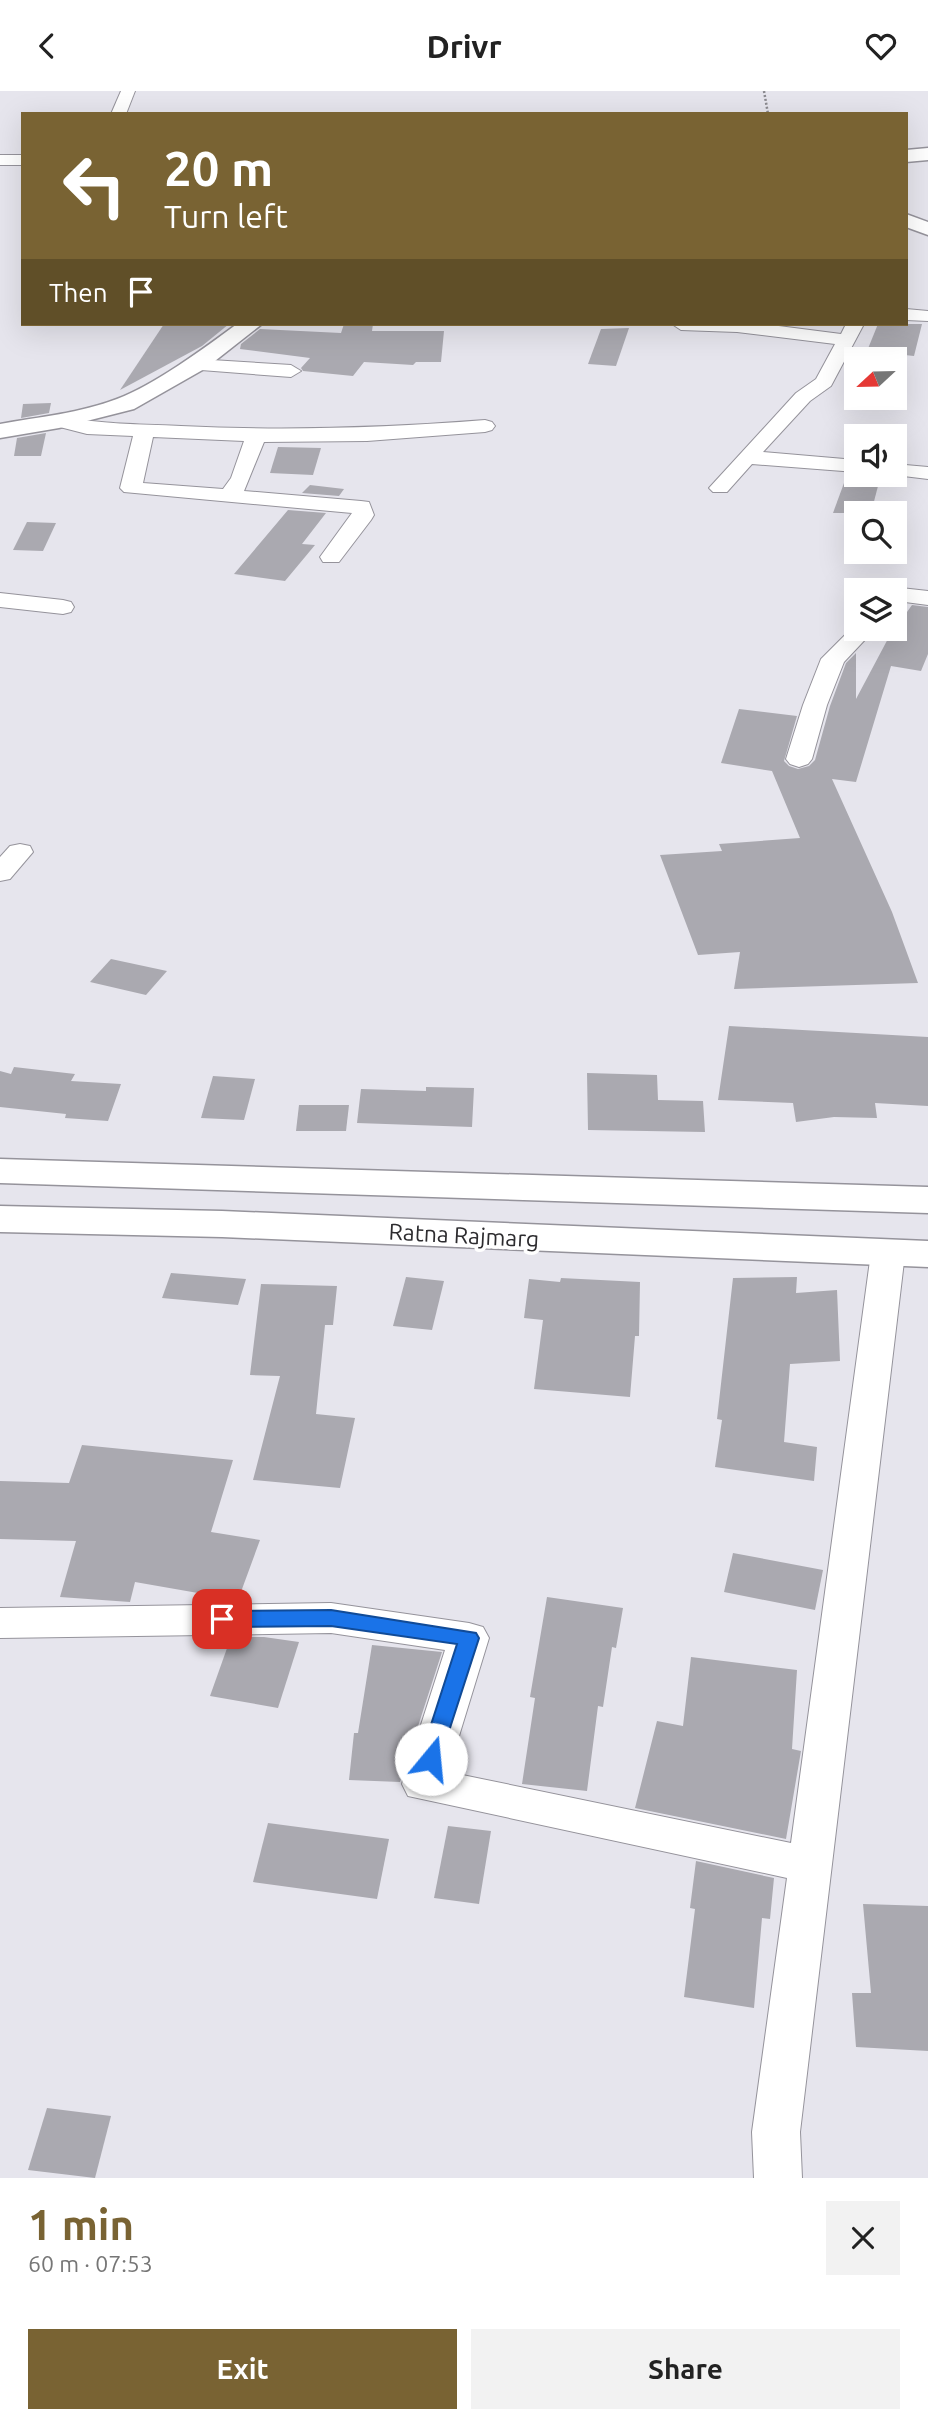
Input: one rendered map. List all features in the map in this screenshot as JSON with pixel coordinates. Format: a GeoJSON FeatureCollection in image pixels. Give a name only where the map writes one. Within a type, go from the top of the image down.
{"type":"FeatureCollection","features":[{"type":"Feature","properties":{"kind":"main road"},"geometry":{"type":"LineString","coordinates":[[908,156],[928,154]]}},
{"type":"Feature","properties":{"kind":"main road"},"geometry":{"type":"LineString","coordinates":[[908,222],[928,229]]}},
{"type":"Feature","properties":{"kind":"main road"},"geometry":{"type":"LineString","coordinates":[[0,431],[59,421],[126,404],[195,365],[248,326]]}},
{"type":"Feature","properties":{"kind":"main road","name":"Ratna Rajmarg"},"geometry":{"type":"LineString","coordinates":[[0,1171],[928,1200]]}},
{"type":"Feature","properties":{"kind":"main road","name":"Ratna Rajmarg"},"geometry":{"type":"LineString","coordinates":[[0,1219],[249,1225],[928,1254]]}},
{"type":"Feature","properties":{"kind":"street"},"geometry":{"type":"LineString","coordinates":[[119,112],[128,91]]}},
{"type":"Feature","properties":{"kind":"street"},"geometry":{"type":"LineString","coordinates":[[0,160],[21,160]]}},
{"type":"Feature","properties":{"kind":"street"},"geometry":{"type":"LineString","coordinates":[[908,314],[928,316]]}},
{"type":"Feature","properties":{"kind":"street"},"geometry":{"type":"LineString","coordinates":[[720,488],[803,397],[824,382],[851,332],[737,326]]}},
{"type":"Feature","properties":{"kind":"street"},"geometry":{"type":"LineString","coordinates":[[195,365],[291,371]]}},
{"type":"Feature","properties":{"kind":"street"},"geometry":{"type":"LineString","coordinates":[[59,421],[87,428],[256,436],[367,435],[485,426]]}},
{"type":"Feature","properties":{"kind":"street"},"geometry":{"type":"LineString","coordinates":[[145,430],[131,488],[361,507],[363,515],[331,557]]}},
{"type":"Feature","properties":{"kind":"street"},"geometry":{"type":"LineString","coordinates":[[234,496],[233,487],[240,481],[256,436]]}},
{"type":"Feature","properties":{"kind":"street"},"geometry":{"type":"LineString","coordinates":[[747,457],[844,465]]}},
{"type":"Feature","properties":{"kind":"street"},"geometry":{"type":"LineString","coordinates":[[907,471],[928,473]]}},
{"type":"Feature","properties":{"kind":"street"},"geometry":{"type":"LineString","coordinates":[[907,596],[928,599]]}},
{"type":"Feature","properties":{"kind":"street"},"geometry":{"type":"LineString","coordinates":[[0,600],[63,607]]}},
{"type":"Feature","properties":{"kind":"street"},"geometry":{"type":"LineString","coordinates":[[799,759],[815,705],[833,659],[852,641]]}},
{"type":"Feature","properties":{"kind":"street"},"geometry":{"type":"LineString","coordinates":[[0,873],[20,852]]}},
{"type":"Feature","properties":{"kind":"street"},"geometry":{"type":"LineString","coordinates":[[778,2178],[776,2132],[888,1253]]}},
{"type":"Feature","properties":{"kind":"street"},"geometry":{"type":"LineString","coordinates":[[0,1623],[331,1618],[469,1638],[423,1784],[811,1865]]}},
{"type":"Feature","properties":{"kind":"path"},"geometry":{"type":"LineString","coordinates":[[764,91],[768,112]]}},
{"type":"Feature","properties":{"kind":"building"},"geometry":{"type":"Polygon","coordinates":[[[922,324],[914,356],[907,355],[907,347],[869,347],[877,326],[922,324]]]}},
{"type":"Feature","properties":{"kind":"building"},"geometry":{"type":"Polygon","coordinates":[[[163,326],[227,326],[202,346],[120,390],[163,326]]]}},
{"type":"Feature","properties":{"kind":"building"},"geometry":{"type":"Polygon","coordinates":[[[343,326],[373,326],[372,331],[444,331],[441,362],[416,362],[413,365],[364,362],[353,376],[303,371],[301,368],[310,358],[240,349],[241,344],[260,329],[341,333],[343,326]]]}},
{"type":"Feature","properties":{"kind":"building"},"geometry":{"type":"Polygon","coordinates":[[[629,328],[616,366],[588,364],[601,329],[629,328]]]}},
{"type":"Feature","properties":{"kind":"building"},"geometry":{"type":"Polygon","coordinates":[[[51,403],[49,413],[21,418],[23,404],[51,403]]]}},
{"type":"Feature","properties":{"kind":"building"},"geometry":{"type":"Polygon","coordinates":[[[46,433],[41,456],[14,456],[17,438],[46,433]]]}},
{"type":"Feature","properties":{"kind":"building"},"geometry":{"type":"Polygon","coordinates":[[[278,447],[321,448],[313,475],[270,473],[278,447]]]}},
{"type":"Feature","properties":{"kind":"building"},"geometry":{"type":"Polygon","coordinates":[[[844,483],[844,487],[878,487],[874,501],[844,501],[844,513],[833,513],[844,483]]]}},
{"type":"Feature","properties":{"kind":"building"},"geometry":{"type":"Polygon","coordinates":[[[310,485],[344,489],[339,496],[302,493],[310,485]]]}},
{"type":"Feature","properties":{"kind":"building"},"geometry":{"type":"Polygon","coordinates":[[[288,510],[326,513],[302,544],[315,545],[285,581],[234,574],[288,510]]]}},
{"type":"Feature","properties":{"kind":"building"},"geometry":{"type":"Polygon","coordinates":[[[27,522],[56,523],[43,551],[13,550],[27,522]]]}},
{"type":"Feature","properties":{"kind":"building"},"geometry":{"type":"Polygon","coordinates":[[[912,605],[928,607],[928,654],[921,671],[891,666],[856,782],[832,779],[892,912],[918,983],[734,989],[740,952],[698,955],[660,855],[722,851],[719,844],[800,838],[772,771],[721,763],[739,709],[797,716],[784,761],[798,769],[809,766],[815,760],[830,706],[846,663],[856,653],[856,699],[887,641],[907,641],[907,612],[912,605]]]}},
{"type":"Feature","properties":{"kind":"building"},"geometry":{"type":"Polygon","coordinates":[[[111,959],[167,971],[146,995],[90,982],[111,959]]]}},
{"type":"Feature","properties":{"kind":"building"},"geometry":{"type":"Polygon","coordinates":[[[729,1026],[928,1037],[928,1106],[875,1103],[877,1118],[834,1117],[796,1122],[793,1103],[718,1100],[729,1026]]]}},
{"type":"Feature","properties":{"kind":"building"},"geometry":{"type":"Polygon","coordinates":[[[14,1067],[75,1074],[71,1081],[121,1084],[108,1121],[65,1118],[66,1114],[0,1107],[0,1071],[11,1074],[14,1067]]]}},
{"type":"Feature","properties":{"kind":"building"},"geometry":{"type":"Polygon","coordinates":[[[587,1073],[657,1075],[658,1100],[703,1101],[705,1132],[588,1130],[587,1073]]]}},
{"type":"Feature","properties":{"kind":"building"},"geometry":{"type":"Polygon","coordinates":[[[213,1076],[255,1079],[244,1120],[201,1118],[213,1076]]]}},
{"type":"Feature","properties":{"kind":"building"},"geometry":{"type":"Polygon","coordinates":[[[426,1087],[474,1088],[472,1127],[357,1123],[361,1089],[426,1091],[426,1087]]]}},
{"type":"Feature","properties":{"kind":"building"},"geometry":{"type":"Polygon","coordinates":[[[299,1105],[349,1105],[346,1131],[296,1131],[299,1105]]]}},
{"type":"Feature","properties":{"kind":"building"},"geometry":{"type":"Polygon","coordinates":[[[171,1273],[246,1279],[238,1305],[162,1298],[171,1273]]]}},
{"type":"Feature","properties":{"kind":"building"},"geometry":{"type":"Polygon","coordinates":[[[406,1277],[444,1281],[432,1330],[393,1326],[406,1277]]]}},
{"type":"Feature","properties":{"kind":"building"},"geometry":{"type":"Polygon","coordinates":[[[797,1277],[796,1293],[837,1290],[840,1361],[790,1364],[784,1442],[817,1447],[814,1481],[715,1467],[722,1420],[717,1419],[733,1278],[797,1277]]]}},
{"type":"Feature","properties":{"kind":"building"},"geometry":{"type":"Polygon","coordinates":[[[561,1278],[640,1282],[639,1336],[635,1336],[630,1397],[534,1389],[543,1320],[524,1318],[529,1279],[560,1282],[561,1278]]]}},
{"type":"Feature","properties":{"kind":"building"},"geometry":{"type":"Polygon","coordinates":[[[261,1284],[337,1286],[333,1325],[325,1325],[316,1414],[355,1418],[340,1488],[253,1480],[280,1376],[250,1375],[261,1284]]]}},
{"type":"Feature","properties":{"kind":"building"},"geometry":{"type":"Polygon","coordinates":[[[82,1445],[233,1460],[211,1532],[260,1540],[238,1600],[135,1582],[130,1602],[60,1597],[76,1541],[0,1539],[0,1481],[69,1483],[82,1445]]]}},
{"type":"Feature","properties":{"kind":"building"},"geometry":{"type":"Polygon","coordinates":[[[733,1553],[823,1570],[815,1610],[724,1592],[733,1553]]]}},
{"type":"Feature","properties":{"kind":"building"},"geometry":{"type":"Polygon","coordinates":[[[547,1597],[623,1608],[616,1648],[612,1647],[603,1707],[598,1706],[587,1791],[522,1784],[535,1698],[530,1697],[547,1597]]]}},
{"type":"Feature","properties":{"kind":"building"},"geometry":{"type":"Polygon","coordinates":[[[231,1637],[264,1637],[299,1642],[278,1708],[210,1696],[231,1637]]]}},
{"type":"Feature","properties":{"kind":"building"},"geometry":{"type":"Polygon","coordinates":[[[372,1645],[442,1652],[400,1782],[349,1780],[354,1733],[358,1733],[372,1645]]]}},
{"type":"Feature","properties":{"kind":"building"},"geometry":{"type":"Polygon","coordinates":[[[691,1657],[797,1670],[792,1749],[801,1751],[786,1839],[635,1808],[657,1721],[683,1726],[691,1657]]]}},
{"type":"Feature","properties":{"kind":"building"},"geometry":{"type":"Polygon","coordinates":[[[268,1823],[389,1839],[377,1899],[253,1882],[268,1823]]]}},
{"type":"Feature","properties":{"kind":"building"},"geometry":{"type":"Polygon","coordinates":[[[448,1826],[491,1831],[479,1904],[434,1898],[448,1826]]]}},
{"type":"Feature","properties":{"kind":"building"},"geometry":{"type":"Polygon","coordinates":[[[696,1861],[774,1878],[770,1919],[762,1918],[754,2008],[684,1997],[695,1909],[690,1908],[696,1861]]]}},
{"type":"Feature","properties":{"kind":"building"},"geometry":{"type":"Polygon","coordinates":[[[863,1904],[928,1906],[928,2051],[856,2047],[852,1993],[871,1993],[863,1904]]]}},
{"type":"Feature","properties":{"kind":"building"},"geometry":{"type":"Polygon","coordinates":[[[47,2108],[111,2116],[95,2178],[28,2170],[47,2108]]]}},
{"type":"Feature","properties":{"kind":"route"},"geometry":{"type":"LineString","coordinates":[[222,1619],[331,1618],[469,1638],[431,1759]]}}]}
